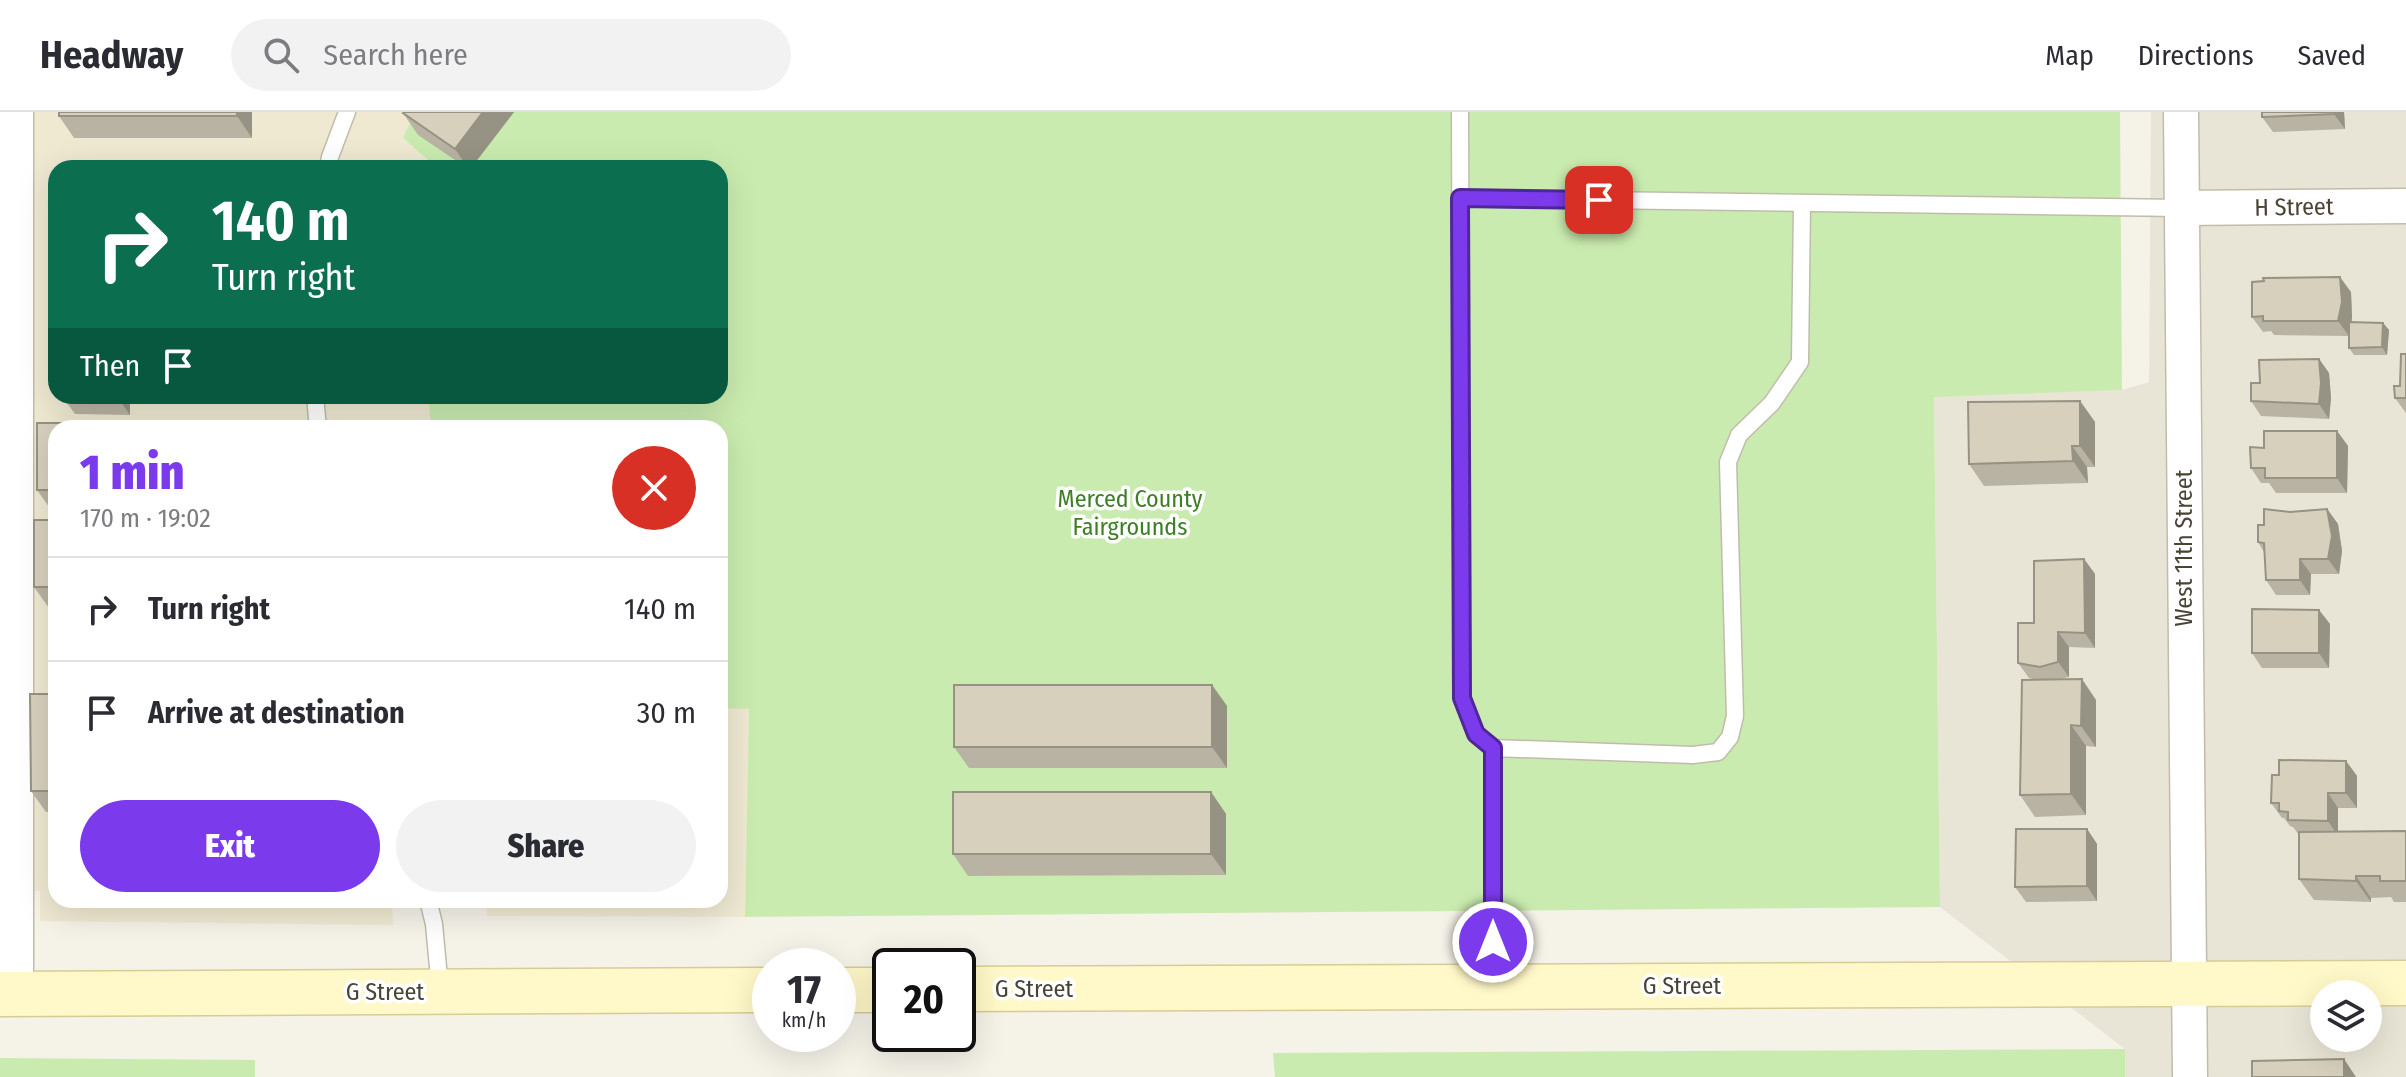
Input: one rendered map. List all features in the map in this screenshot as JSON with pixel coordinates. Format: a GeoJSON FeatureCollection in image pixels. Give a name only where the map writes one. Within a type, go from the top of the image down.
{"type":"FeatureCollection","features":[{"type":"Feature","properties":{"kind":"main road","name":"G Street"},"geometry":{"type":"LineString","coordinates":[[976,989],[2406,983]]}},
{"type":"Feature","properties":{"kind":"main road","name":"G Street"},"geometry":{"type":"LineString","coordinates":[[8,994],[752,990]]}},
{"type":"Feature","properties":{"kind":"street"},"geometry":{"type":"LineString","coordinates":[[8,994],[22,528],[16,112]]}},
{"type":"Feature","properties":{"kind":"street","name":"West 11th Street"},"geometry":{"type":"LineString","coordinates":[[2181,112],[2190,1077]]}},
{"type":"Feature","properties":{"kind":"street","name":"H Street"},"geometry":{"type":"LineString","coordinates":[[2182,208],[2406,206]]}},
{"type":"Feature","properties":{"kind":"lane"},"geometry":{"type":"LineString","coordinates":[[329,160],[347,112]]}},
{"type":"Feature","properties":{"kind":"lane"},"geometry":{"type":"LineString","coordinates":[[1460,112],[1462,698],[1476,734],[1493,748],[1693,755],[1718,752],[1730,737],[1735,716],[1728,462],[1739,435],[1772,403],[1800,362],[1802,203]]}},
{"type":"Feature","properties":{"kind":"lane"},"geometry":{"type":"LineString","coordinates":[[1460,198],[2182,208]]}},
{"type":"Feature","properties":{"kind":"lane"},"geometry":{"type":"LineString","coordinates":[[1493,748],[1494,987]]}},
{"type":"Feature","properties":{"kind":"lane"},"geometry":{"type":"LineString","coordinates":[[430,908],[440,992]]}},
{"type":"Feature","properties":{"kind":"shaded area"},"geometry":{"type":"Polygon","coordinates":[[[0,112],[415,112],[403,138],[428,160],[48,160],[48,404],[429,404],[430,420],[48,420],[48,908],[392,908],[393,925],[40,921],[40,891],[0,891],[0,112]]]}},
{"type":"Feature","properties":{"kind":"shaded area"},"geometry":{"type":"Polygon","coordinates":[[[2151,112],[2406,112],[2406,1077],[2125,1077],[2125,1049],[1940,907],[1934,396],[2122,390],[2149,382],[2151,112]]]}},
{"type":"Feature","properties":{"kind":"shaded area"},"geometry":{"type":"Polygon","coordinates":[[[728,708],[749,708],[745,917],[487,916],[486,908],[728,908],[728,708]]]}},
{"type":"Feature","properties":{"kind":"green space","name":"Merced County Fairgrounds"},"geometry":{"type":"Polygon","coordinates":[[[415,112],[2120,112],[2122,390],[1934,397],[1940,907],[745,917],[749,709],[728,708],[728,420],[430,420],[429,404],[728,404],[728,160],[428,160],[403,138],[415,112]]]}},
{"type":"Feature","properties":{"kind":"green space"},"geometry":{"type":"Polygon","coordinates":[[[2125,1049],[2125,1077],[1275,1077],[1273,1053],[2125,1049]]]}},
{"type":"Feature","properties":{"kind":"green space"},"geometry":{"type":"Polygon","coordinates":[[[0,1058],[255,1060],[255,1077],[0,1077],[0,1058]]]}},
{"type":"Feature","properties":{"kind":"building"},"geometry":{"type":"Polygon","coordinates":[[[59,112],[237,112],[237,116],[59,116],[59,112]]]}},
{"type":"Feature","properties":{"kind":"building"},"geometry":{"type":"Polygon","coordinates":[[[404,112],[483,112],[455,149],[404,112]]]}},
{"type":"Feature","properties":{"kind":"building"},"geometry":{"type":"Polygon","coordinates":[[[2262,112],[2334,112],[2334,114],[2262,117],[2262,112]]]}},
{"type":"Feature","properties":{"kind":"building"},"geometry":{"type":"Polygon","coordinates":[[[2340,277],[2342,302],[2338,321],[2263,321],[2263,316],[2252,317],[2252,282],[2264,281],[2263,278],[2340,277]]]}},
{"type":"Feature","properties":{"kind":"building"},"geometry":{"type":"Polygon","coordinates":[[[2349,322],[2383,323],[2382,347],[2349,348],[2349,322]]]}},
{"type":"Feature","properties":{"kind":"building"},"geometry":{"type":"Polygon","coordinates":[[[2401,354],[2406,354],[2406,398],[2395,398],[2394,386],[2400,386],[2401,354]]]}},
{"type":"Feature","properties":{"kind":"building"},"geometry":{"type":"Polygon","coordinates":[[[2319,359],[2319,404],[2251,401],[2251,383],[2260,383],[2259,360],[2319,359]]]}},
{"type":"Feature","properties":{"kind":"building"},"geometry":{"type":"Polygon","coordinates":[[[2080,401],[2080,446],[2072,446],[2073,461],[1969,464],[1968,402],[2080,401]]]}},
{"type":"Feature","properties":{"kind":"building"},"geometry":{"type":"Polygon","coordinates":[[[37,423],[48,423],[48,490],[37,490],[37,423]]]}},
{"type":"Feature","properties":{"kind":"building"},"geometry":{"type":"Polygon","coordinates":[[[2264,431],[2337,431],[2337,478],[2265,478],[2265,468],[2251,468],[2250,447],[2264,448],[2264,431]]]}},
{"type":"Feature","properties":{"kind":"building"},"geometry":{"type":"Polygon","coordinates":[[[2264,509],[2290,512],[2327,509],[2332,536],[2328,559],[2300,559],[2300,580],[2266,580],[2264,543],[2258,542],[2258,525],[2264,525],[2264,509]]]}},
{"type":"Feature","properties":{"kind":"building"},"geometry":{"type":"Polygon","coordinates":[[[34,520],[48,520],[48,587],[34,587],[34,520]]]}},
{"type":"Feature","properties":{"kind":"building"},"geometry":{"type":"Polygon","coordinates":[[[2084,559],[2085,633],[2058,632],[2058,662],[2040,667],[2018,663],[2018,623],[2034,623],[2034,561],[2084,559]]]}},
{"type":"Feature","properties":{"kind":"building"},"geometry":{"type":"Polygon","coordinates":[[[2252,609],[2319,610],[2319,653],[2252,653],[2252,609]]]}},
{"type":"Feature","properties":{"kind":"building"},"geometry":{"type":"Polygon","coordinates":[[[2082,679],[2081,726],[2071,725],[2071,794],[2020,795],[2022,680],[2082,679]]]}},
{"type":"Feature","properties":{"kind":"building"},"geometry":{"type":"Polygon","coordinates":[[[954,685],[1212,685],[1212,747],[954,747],[954,685]]]}},
{"type":"Feature","properties":{"kind":"building"},"geometry":{"type":"Polygon","coordinates":[[[30,694],[48,694],[48,791],[31,791],[30,694]]]}},
{"type":"Feature","properties":{"kind":"building"},"geometry":{"type":"Polygon","coordinates":[[[2279,760],[2346,761],[2346,793],[2328,793],[2328,821],[2288,820],[2288,812],[2279,811],[2279,803],[2271,803],[2272,775],[2279,775],[2279,760]]]}},
{"type":"Feature","properties":{"kind":"building"},"geometry":{"type":"Polygon","coordinates":[[[953,792],[1211,792],[1211,854],[953,854],[953,792]]]}},
{"type":"Feature","properties":{"kind":"building"},"geometry":{"type":"Polygon","coordinates":[[[2016,829],[2087,829],[2087,886],[2015,887],[2016,829]]]}},
{"type":"Feature","properties":{"kind":"building"},"geometry":{"type":"Polygon","coordinates":[[[2406,831],[2406,881],[2380,881],[2380,876],[2356,876],[2356,881],[2299,879],[2299,832],[2406,831]]]}},
{"type":"Feature","properties":{"kind":"building"},"geometry":{"type":"Polygon","coordinates":[[[2344,1059],[2344,1077],[2252,1077],[2252,1061],[2344,1059]]]}},
{"type":"Feature","properties":{"kind":"route"},"geometry":{"type":"LineString","coordinates":[[1493,942],[1493,748],[1476,734],[1462,698],[1460,198],[1599,200]]}}]}
